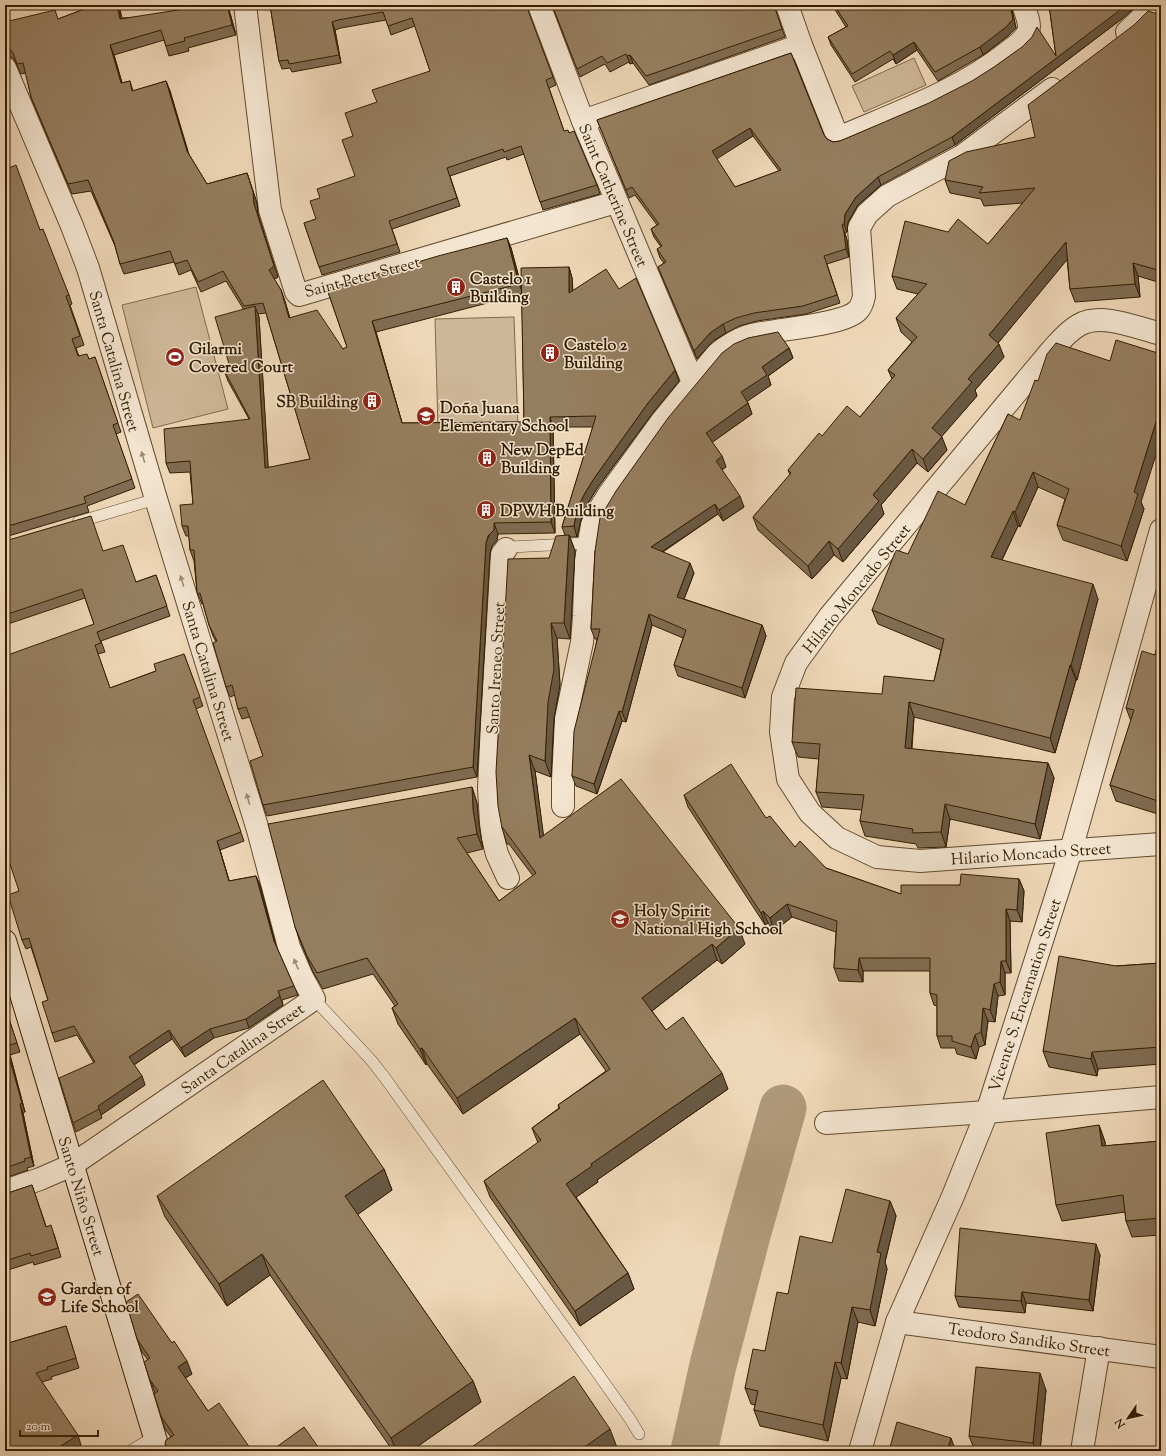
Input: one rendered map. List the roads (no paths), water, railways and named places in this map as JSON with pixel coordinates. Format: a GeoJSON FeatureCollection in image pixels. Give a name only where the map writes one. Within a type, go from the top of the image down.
{"type":"FeatureCollection","features":[{"type":"Feature","properties":{"kind":"street","name":"Saint Peter Street"},"geometry":{"type":"LineString","coordinates":[[245,5],[270,210],[296,292],[299,295],[616,202]]}},
{"type":"Feature","properties":{"kind":"street","name":"Saint Catherine Street"},"geometry":{"type":"LineString","coordinates":[[540,5],[582,121],[693,382]]}},
{"type":"Feature","properties":{"kind":"street"},"geometry":{"type":"LineString","coordinates":[[787,5],[801,45],[838,138],[925,101],[999,60],[1022,41],[1028,31],[1028,22],[1024,5]]}},
{"type":"Feature","properties":{"kind":"street"},"geometry":{"type":"LineString","coordinates":[[1113,42],[1131,28],[1155,5]]}},
{"type":"Feature","properties":{"kind":"street"},"geometry":{"type":"LineString","coordinates":[[582,121],[801,45]]}},
{"type":"Feature","properties":{"kind":"street","name":"Santa Catalina Street"},"geometry":{"type":"LineString","coordinates":[[5,68],[72,226],[88,268],[156,499],[258,830],[289,947],[302,977],[314,999],[72,1165],[40,1179],[5,1191]]}},
{"type":"Feature","properties":{"kind":"street"},"geometry":{"type":"LineString","coordinates":[[563,810],[566,719],[582,642],[588,543],[592,525],[599,510],[662,421],[693,382],[717,354],[726,346],[750,335],[834,321],[852,315],[858,311],[864,296],[859,228],[867,214],[887,196],[962,156],[1070,75]]}},
{"type":"Feature","properties":{"kind":"street","name":"Hilario Moncado Street"},"geometry":{"type":"LineString","coordinates":[[1161,334],[1112,320],[1094,320],[1079,325],[1065,336],[830,616],[796,663],[783,697],[781,732],[788,779],[810,813],[837,838],[878,857],[920,861],[1161,844]]}},
{"type":"Feature","properties":{"kind":"street","name":"Vicente S. Encarnation Street"},"geometry":{"type":"LineString","coordinates":[[860,1451],[897,1322],[953,1196],[987,1112],[1071,850],[1161,530]]}},
{"type":"Feature","properties":{"kind":"street","name":"Santo Ireneo Street"},"geometry":{"type":"LineString","coordinates":[[506,549],[502,554],[489,788],[493,838],[497,854],[508,878]]}},
{"type":"Feature","properties":{"kind":"street"},"geometry":{"type":"LineString","coordinates":[[466,792],[489,788]]}},
{"type":"Feature","properties":{"kind":"street"},"geometry":{"type":"LineString","coordinates":[[258,830],[281,826]]}},
{"type":"Feature","properties":{"kind":"street","name":"Santo Niño Street"},"geometry":{"type":"LineString","coordinates":[[5,941],[9,970],[72,1165],[156,1444]]}},
{"type":"Feature","properties":{"kind":"street"},"geometry":{"type":"LineString","coordinates":[[826,1123],[987,1112],[1161,1097]]}},
{"type":"Feature","properties":{"kind":"street","name":"Teodoro Sandiko Street"},"geometry":{"type":"LineString","coordinates":[[897,1322],[1161,1356]]}},
{"type":"Feature","properties":{"kind":"street"},"geometry":{"type":"LineString","coordinates":[[1082,1451],[1099,1348]]}},
{"type":"Feature","properties":{"kind":"lane"},"geometry":{"type":"LineString","coordinates":[[65,526],[156,499]]}},
{"type":"Feature","properties":{"kind":"lane"},"geometry":{"type":"LineString","coordinates":[[506,549],[511,547],[588,543]]}},
{"type":"Feature","properties":{"kind":"lane"},"geometry":{"type":"LineString","coordinates":[[314,999],[366,1055],[385,1078],[630,1418],[639,1434]]}},
{"type":"Feature","properties":{"kind":"lane"},"geometry":{"type":"LineString","coordinates":[[130,1451],[156,1444]]}},
{"type":"Feature","properties":{"kind":"waterway"},"geometry":{"type":"LineString","coordinates":[[694,1451],[713,1365],[747,1235],[783,1108]]}},
{"type":"Feature","properties":{"kind":"place","name":"Castelo 1 Building"},"geometry":{"type":"Point","coordinates":[456,287]}},
{"type":"Feature","properties":{"kind":"place","name":"Castelo 2 Building"},"geometry":{"type":"Point","coordinates":[550,353]}},
{"type":"Feature","properties":{"kind":"place","name":"Gilarmi Covered Court"},"geometry":{"type":"Point","coordinates":[175,357]}},
{"type":"Feature","properties":{"kind":"place","name":"SB Building"},"geometry":{"type":"Point","coordinates":[372,401]}},
{"type":"Feature","properties":{"kind":"place","name":"Doña Juana Elementary School"},"geometry":{"type":"Point","coordinates":[426,416]}},
{"type":"Feature","properties":{"kind":"place","name":"New DepEd Building"},"geometry":{"type":"Point","coordinates":[487,458]}},
{"type":"Feature","properties":{"kind":"place","name":"DPWH Building"},"geometry":{"type":"Point","coordinates":[486,510]}},
{"type":"Feature","properties":{"kind":"place","name":"Holy Spirit National High School"},"geometry":{"type":"Point","coordinates":[620,919]}},
{"type":"Feature","properties":{"kind":"place","name":"Garden of Life School"},"geometry":{"type":"Point","coordinates":[47,1297]}}]}
